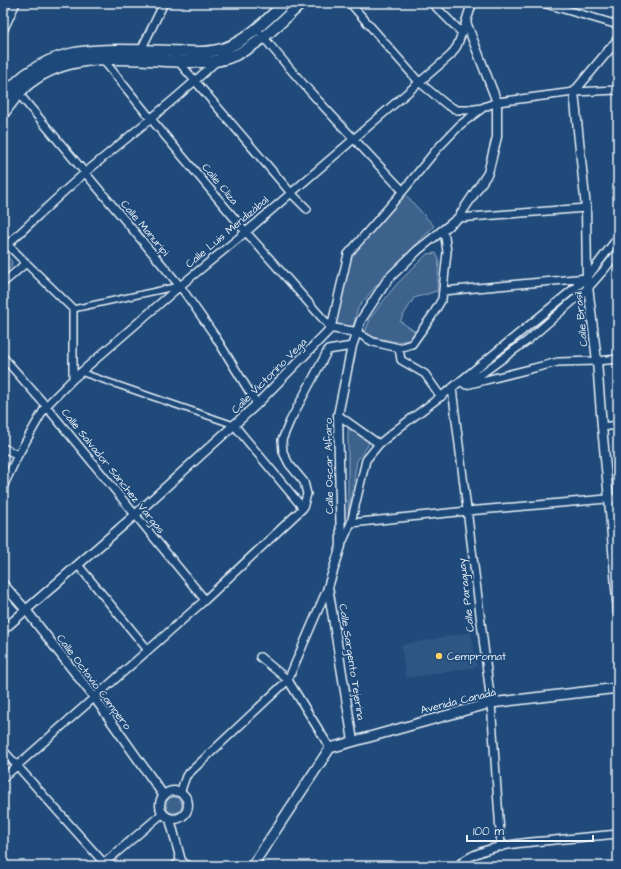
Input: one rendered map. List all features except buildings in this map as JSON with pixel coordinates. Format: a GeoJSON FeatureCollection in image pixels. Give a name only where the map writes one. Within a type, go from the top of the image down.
{"type":"FeatureCollection","features":[{"type":"Feature","properties":{"kind":"main road"},"geometry":{"type":"LineString","coordinates":[[3,97],[28,72],[56,58],[80,51],[142,50],[209,52],[225,48],[233,45],[257,29],[285,3]]}},
{"type":"Feature","properties":{"kind":"main road"},"geometry":{"type":"LineString","coordinates":[[3,114],[19,94],[40,76],[54,69],[80,62],[102,59],[201,62],[228,59],[264,38],[302,3]]}},
{"type":"Feature","properties":{"kind":"main road","name":"Avenida Canadá"},"geometry":{"type":"LineString","coordinates":[[330,748],[491,703],[618,688]]}},
{"type":"Feature","properties":{"kind":"main road"},"geometry":{"type":"LineString","coordinates":[[252,866],[330,748]]}},
{"type":"Feature","properties":{"kind":"street"},"geometry":{"type":"LineString","coordinates":[[3,31],[16,3]]}},
{"type":"Feature","properties":{"kind":"street"},"geometry":{"type":"LineString","coordinates":[[136,59],[142,50],[164,3]]}},
{"type":"Feature","properties":{"kind":"street"},"geometry":{"type":"LineString","coordinates":[[350,3],[419,82],[447,105],[457,110],[468,110],[484,107],[497,102],[574,92],[618,90]]}},
{"type":"Feature","properties":{"kind":"street"},"geometry":{"type":"LineString","coordinates":[[432,3],[462,33]]}},
{"type":"Feature","properties":{"kind":"street","name":"Calle Luis Mendizábal"},"geometry":{"type":"LineString","coordinates":[[3,487],[18,455],[46,406],[80,372],[180,286],[246,232],[451,54],[457,46],[472,3]]}},
{"type":"Feature","properties":{"kind":"street"},"geometry":{"type":"LineString","coordinates":[[543,3],[618,25]]}},
{"type":"Feature","properties":{"kind":"street","name":"Calle Oscar Alfaro"},"geometry":{"type":"LineString","coordinates":[[180,793],[186,776],[288,680],[328,587],[341,546],[338,415],[352,346],[360,320],[388,279],[418,250],[458,218],[488,173],[497,137],[497,102],[466,22]]}},
{"type":"Feature","properties":{"kind":"street"},"geometry":{"type":"LineString","coordinates":[[257,29],[304,85],[403,191]]}},
{"type":"Feature","properties":{"kind":"street"},"geometry":{"type":"LineString","coordinates":[[574,92],[618,39]]}},
{"type":"Feature","properties":{"kind":"street"},"geometry":{"type":"LineString","coordinates":[[73,379],[74,309],[5,242],[195,81],[233,45]]}},
{"type":"Feature","properties":{"kind":"street","name":"Calle Cliza"},"geometry":{"type":"LineString","coordinates":[[96,50],[151,119],[246,232],[331,328]]}},
{"type":"Feature","properties":{"kind":"street"},"geometry":{"type":"LineString","coordinates":[[171,51],[178,62],[306,209]]}},
{"type":"Feature","properties":{"kind":"street","name":"Calle Brasil"},"geometry":{"type":"LineString","coordinates":[[574,92],[586,208],[587,278],[597,361],[618,613]]}},
{"type":"Feature","properties":{"kind":"street","name":"Calle Manuripi"},"geometry":{"type":"LineString","coordinates":[[19,94],[180,286],[215,336],[257,404]]}},
{"type":"Feature","properties":{"kind":"street"},"geometry":{"type":"LineString","coordinates":[[441,231],[445,237],[447,252],[442,298],[432,316],[412,344],[399,348],[373,342],[356,332],[331,328],[348,254],[403,191],[437,149],[460,126],[484,107]]}},
{"type":"Feature","properties":{"kind":"street"},"geometry":{"type":"LineString","coordinates":[[458,218],[586,208]]}},
{"type":"Feature","properties":{"kind":"street"},"geometry":{"type":"LineString","coordinates":[[341,546],[351,523],[366,460],[379,444],[441,397],[587,278],[618,237]]}},
{"type":"Feature","properties":{"kind":"street"},"geometry":{"type":"LineString","coordinates":[[452,388],[480,375],[528,340],[588,287],[618,252]]}},
{"type":"Feature","properties":{"kind":"street"},"geometry":{"type":"LineString","coordinates":[[3,283],[26,263]]}},
{"type":"Feature","properties":{"kind":"street"},"geometry":{"type":"LineString","coordinates":[[443,291],[587,278]]}},
{"type":"Feature","properties":{"kind":"street"},"geometry":{"type":"LineString","coordinates":[[74,309],[180,286]]}},
{"type":"Feature","properties":{"kind":"street","name":"Calle Victorino Vega"},"geometry":{"type":"LineString","coordinates":[[3,630],[135,515],[257,404],[331,328]]}},
{"type":"Feature","properties":{"kind":"street"},"geometry":{"type":"LineString","coordinates":[[3,778],[205,600],[303,508],[307,494],[304,482],[289,464],[284,452],[282,440],[290,421],[328,350],[352,346]]}},
{"type":"Feature","properties":{"kind":"street"},"geometry":{"type":"LineString","coordinates":[[399,348],[401,360],[425,374],[441,397]]}},
{"type":"Feature","properties":{"kind":"street","name":"Calle Salvador Sánchez Vargas"},"geometry":{"type":"LineString","coordinates":[[3,357],[46,406],[205,600]]}},
{"type":"Feature","properties":{"kind":"street"},"geometry":{"type":"LineString","coordinates":[[452,388],[503,377],[558,362],[618,359]]}},
{"type":"Feature","properties":{"kind":"street"},"geometry":{"type":"LineString","coordinates":[[80,372],[234,425],[303,508]]}},
{"type":"Feature","properties":{"kind":"street","name":"Calle Paraguay"},"geometry":{"type":"LineString","coordinates":[[452,388],[491,703],[501,847]]}},
{"type":"Feature","properties":{"kind":"street"},"geometry":{"type":"LineString","coordinates":[[338,415],[379,444]]}},
{"type":"Feature","properties":{"kind":"street"},"geometry":{"type":"LineString","coordinates":[[602,426],[618,425]]}},
{"type":"Feature","properties":{"kind":"street"},"geometry":{"type":"LineString","coordinates":[[3,448],[18,455]]}},
{"type":"Feature","properties":{"kind":"street"},"geometry":{"type":"LineString","coordinates":[[351,523],[618,498]]}},
{"type":"Feature","properties":{"kind":"street"},"geometry":{"type":"LineString","coordinates":[[78,565],[148,650]]}},
{"type":"Feature","properties":{"kind":"street","name":"Calle Octavio Campero"},"geometry":{"type":"LineString","coordinates":[[3,584],[26,610],[94,697],[164,796]]}},
{"type":"Feature","properties":{"kind":"street","name":"Calle Sargento Tejerina"},"geometry":{"type":"LineString","coordinates":[[328,587],[352,741]]}},
{"type":"Feature","properties":{"kind":"street"},"geometry":{"type":"LineString","coordinates":[[260,657],[288,680],[330,748]]}},
{"type":"Feature","properties":{"kind":"street"},"geometry":{"type":"LineString","coordinates":[[3,750],[103,864],[163,813]]}},
{"type":"Feature","properties":{"kind":"street"},"geometry":{"type":"LineString","coordinates":[[167,793],[180,793],[186,799],[186,812],[180,818],[170,819],[166,817],[160,809],[161,800],[167,793]]}},
{"type":"Feature","properties":{"kind":"street"},"geometry":{"type":"LineString","coordinates":[[170,819],[181,864]]}},
{"type":"Feature","properties":{"kind":"street"},"geometry":{"type":"LineString","coordinates":[[458,866],[478,853],[501,847],[618,834]]}},
{"type":"Feature","properties":{"kind":"shaded area"},"geometry":{"type":"Polygon","coordinates":[[[404,193],[434,226],[375,287],[358,308],[353,326],[346,331],[328,321],[342,270],[350,253],[404,193]]]}},
{"type":"Feature","properties":{"kind":"shaded area"},"geometry":{"type":"Polygon","coordinates":[[[3,251],[12,262],[11,267],[3,275],[3,251]]]}},
{"type":"Feature","properties":{"kind":"shaded area"},"geometry":{"type":"Polygon","coordinates":[[[436,253],[439,260],[437,291],[414,298],[400,321],[417,333],[409,340],[396,342],[364,335],[371,317],[396,285],[427,254],[436,253]]]}},
{"type":"Feature","properties":{"kind":"shaded area"},"geometry":{"type":"Polygon","coordinates":[[[349,428],[369,442],[357,461],[348,515],[348,431],[349,428]]]}},
{"type":"Feature","properties":{"kind":"shaded area","name":"Cempromat"},"geometry":{"type":"Polygon","coordinates":[[[471,632],[477,667],[406,678],[401,645],[471,632]]]}},
{"type":"Feature","properties":{"kind":"shaded area"},"geometry":{"type":"Polygon","coordinates":[[[174,797],[180,799],[182,805],[180,811],[174,813],[168,811],[166,805],[168,799],[174,797]]]}},
{"type":"Feature","properties":{"kind":"place","name":"Cempromat"},"geometry":{"type":"Point","coordinates":[439,656]}}]}
